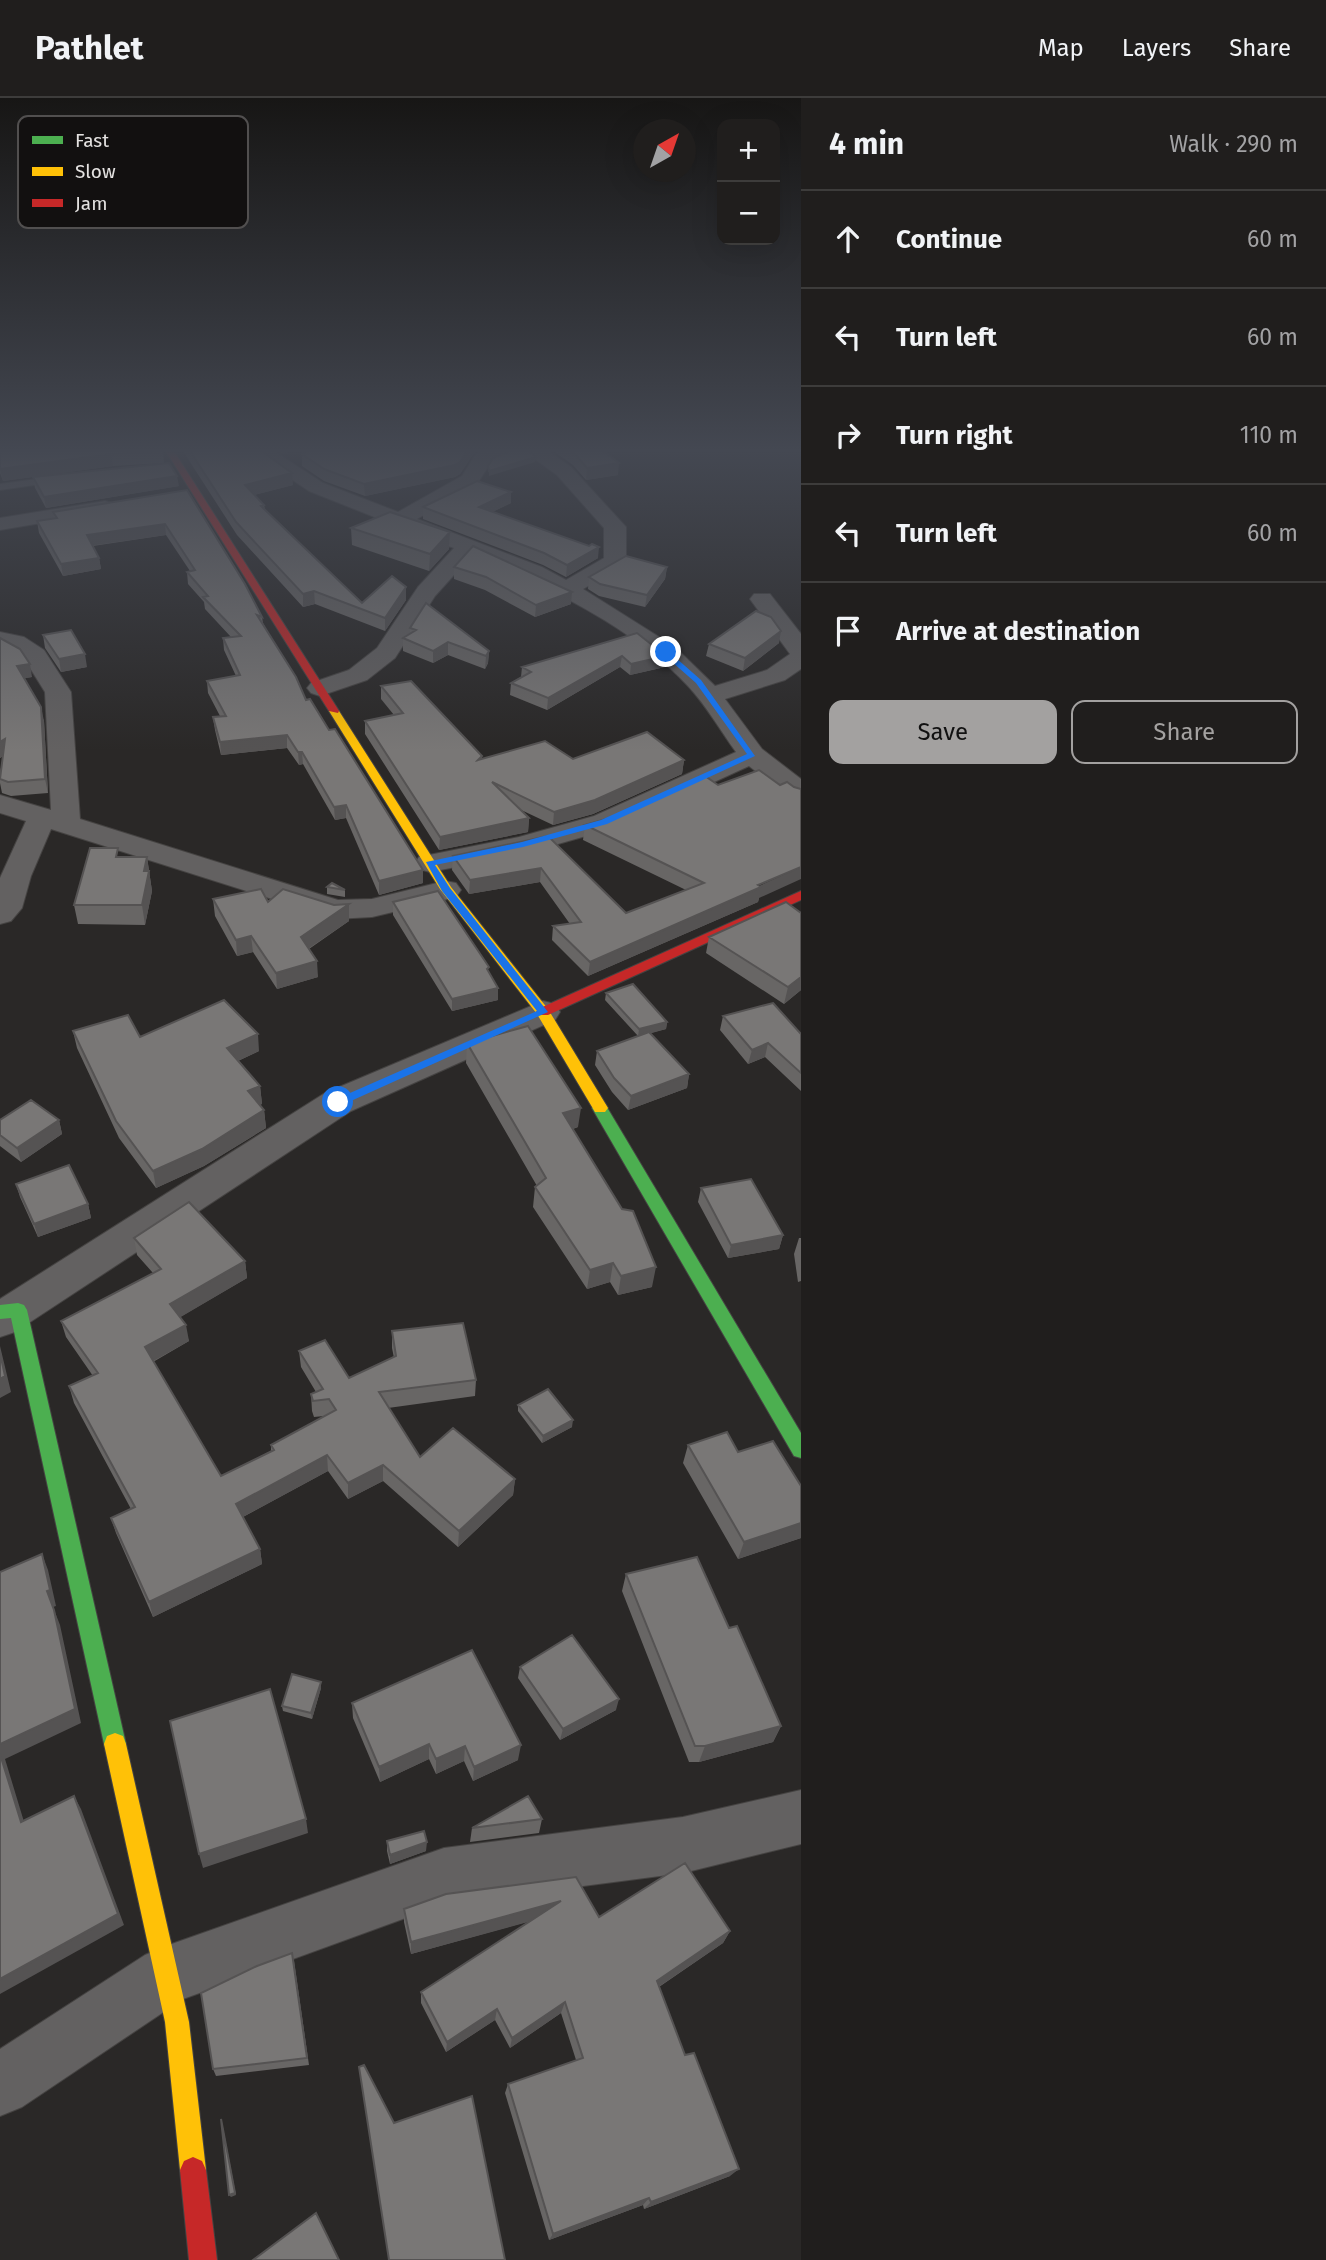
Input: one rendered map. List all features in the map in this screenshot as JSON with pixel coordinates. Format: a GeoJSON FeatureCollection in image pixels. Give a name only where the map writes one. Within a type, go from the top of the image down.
{"type":"FeatureCollection","features":[{"type":"Feature","properties":{"kind":"street"},"geometry":{"type":"LineString","coordinates":[[233,549],[446,889],[543,1012],[801,1450]]}},
{"type":"Feature","properties":{"kind":"street"},"geometry":{"type":"LineString","coordinates":[[320,688],[358,675],[386,653],[426,592],[465,549]]}},
{"type":"Feature","properties":{"kind":"street"},"geometry":{"type":"LineString","coordinates":[[472,549],[534,572],[567,589],[666,652],[698,681],[752,755],[801,793]]}},
{"type":"Feature","properties":{"kind":"street"},"geometry":{"type":"LineString","coordinates":[[567,589],[615,561],[615,549]]}},
{"type":"Feature","properties":{"kind":"street"},"geometry":{"type":"LineString","coordinates":[[762,599],[801,651]]}},
{"type":"Feature","properties":{"kind":"street"},"geometry":{"type":"LineString","coordinates":[[0,639],[15,642],[35,655],[58,692],[54,820],[16,876],[6,908],[0,914]]}},
{"type":"Feature","properties":{"kind":"street"},"geometry":{"type":"LineString","coordinates":[[709,696],[775,675],[801,658]]}},
{"type":"Feature","properties":{"kind":"street"},"geometry":{"type":"LineString","coordinates":[[429,863],[523,845],[604,822],[752,755]]}},
{"type":"Feature","properties":{"kind":"street"},"geometry":{"type":"LineString","coordinates":[[0,804],[282,891],[335,911],[372,908],[446,889]]}},
{"type":"Feature","properties":{"kind":"street"},"geometry":{"type":"LineString","coordinates":[[203,2260],[177,2022],[6,1314],[338,1102],[801,895]]}},
{"type":"Feature","properties":{"kind":"street"},"geometry":{"type":"LineString","coordinates":[[0,2085],[166,1976],[443,1875],[683,1845],[801,1817]]}},
{"type":"Feature","properties":{"kind":"building"},"geometry":{"type":"Polygon","coordinates":[[[53,549],[94,549],[99,558],[61,564],[53,549]]]}},
{"type":"Feature","properties":{"kind":"building"},"geometry":{"type":"Polygon","coordinates":[[[181,549],[223,549],[262,617],[257,615],[296,677],[306,700],[310,699],[329,730],[335,729],[423,870],[379,881],[346,805],[334,807],[302,752],[298,752],[287,735],[220,742],[213,717],[226,716],[207,681],[240,675],[223,638],[241,636],[203,597],[208,596],[187,572],[195,570],[181,549]]]}},
{"type":"Feature","properties":{"kind":"building"},"geometry":{"type":"Polygon","coordinates":[[[261,549],[306,549],[362,603],[392,576],[406,587],[385,618],[314,591],[303,594],[261,549]]]}},
{"type":"Feature","properties":{"kind":"building"},"geometry":{"type":"Polygon","coordinates":[[[414,549],[435,549],[430,554],[414,549]]]}},
{"type":"Feature","properties":{"kind":"building"},"geometry":{"type":"Polygon","coordinates":[[[470,549],[479,549],[572,592],[536,605],[486,577],[454,567],[470,549]]]}},
{"type":"Feature","properties":{"kind":"building"},"geometry":{"type":"Polygon","coordinates":[[[533,549],[596,549],[567,565],[533,549]]]}},
{"type":"Feature","properties":{"kind":"building"},"geometry":{"type":"Polygon","coordinates":[[[626,556],[667,567],[647,595],[600,584],[589,577],[626,556]]]}},
{"type":"Feature","properties":{"kind":"building"},"geometry":{"type":"Polygon","coordinates":[[[426,603],[489,651],[486,656],[448,642],[433,651],[403,638],[416,630],[410,628],[426,603]]]}},
{"type":"Feature","properties":{"kind":"building"},"geometry":{"type":"Polygon","coordinates":[[[756,611],[771,617],[781,631],[745,658],[709,644],[756,611]]]}},
{"type":"Feature","properties":{"kind":"building"},"geometry":{"type":"Polygon","coordinates":[[[71,630],[85,654],[59,659],[43,635],[71,630]]]}},
{"type":"Feature","properties":{"kind":"building"},"geometry":{"type":"Polygon","coordinates":[[[637,633],[666,656],[631,664],[622,656],[548,698],[511,683],[531,672],[522,667],[637,633]]]}},
{"type":"Feature","properties":{"kind":"building"},"geometry":{"type":"Polygon","coordinates":[[[0,638],[20,649],[30,664],[17,666],[41,707],[45,779],[8,782],[0,779],[5,739],[0,742],[0,638]]]}},
{"type":"Feature","properties":{"kind":"building"},"geometry":{"type":"Polygon","coordinates":[[[411,681],[482,756],[478,760],[545,741],[573,759],[647,732],[684,760],[595,800],[554,812],[492,782],[529,818],[440,837],[365,721],[403,713],[381,686],[411,681]]]}},
{"type":"Feature","properties":{"kind":"building"},"geometry":{"type":"Polygon","coordinates":[[[759,770],[780,785],[787,782],[801,789],[801,867],[590,962],[553,926],[581,922],[541,868],[470,880],[453,856],[548,836],[626,913],[704,883],[585,825],[617,816],[705,776],[718,785],[759,770]]]}},
{"type":"Feature","properties":{"kind":"building"},"geometry":{"type":"Polygon","coordinates":[[[90,848],[118,848],[116,857],[147,857],[144,871],[149,871],[142,905],[74,905],[90,848]]]}},
{"type":"Feature","properties":{"kind":"building"},"geometry":{"type":"Polygon","coordinates":[[[332,883],[345,890],[327,887],[332,883]]]}},
{"type":"Feature","properties":{"kind":"building"},"geometry":{"type":"Polygon","coordinates":[[[261,889],[268,902],[283,889],[334,905],[349,904],[301,937],[317,961],[276,973],[251,936],[236,940],[213,899],[261,889]]]}},
{"type":"Feature","properties":{"kind":"building"},"geometry":{"type":"Polygon","coordinates":[[[438,891],[489,967],[487,969],[498,988],[452,999],[393,902],[438,891]]]}},
{"type":"Feature","properties":{"kind":"building"},"geometry":{"type":"Polygon","coordinates":[[[786,902],[801,913],[801,977],[788,987],[709,937],[786,902]]]}},
{"type":"Feature","properties":{"kind":"building"},"geometry":{"type":"Polygon","coordinates":[[[633,984],[667,1022],[639,1029],[606,993],[633,984]]]}},
{"type":"Feature","properties":{"kind":"building"},"geometry":{"type":"Polygon","coordinates":[[[224,1000],[258,1034],[227,1048],[260,1086],[248,1091],[264,1110],[202,1149],[153,1171],[116,1121],[73,1031],[128,1015],[140,1037],[224,1000]]]}},
{"type":"Feature","properties":{"kind":"building"},"geometry":{"type":"Polygon","coordinates":[[[773,1003],[801,1034],[801,1073],[768,1043],[752,1050],[723,1016],[773,1003]]]}},
{"type":"Feature","properties":{"kind":"building"},"geometry":{"type":"Polygon","coordinates":[[[528,1026],[581,1108],[563,1113],[622,1209],[633,1211],[656,1267],[621,1276],[613,1263],[590,1270],[535,1187],[546,1178],[467,1043],[528,1026]]]}},
{"type":"Feature","properties":{"kind":"building"},"geometry":{"type":"Polygon","coordinates":[[[649,1032],[689,1074],[631,1096],[614,1078],[597,1051],[649,1032]]]}},
{"type":"Feature","properties":{"kind":"building"},"geometry":{"type":"Polygon","coordinates":[[[31,1100],[59,1120],[17,1148],[0,1135],[0,1120],[31,1100]]]}},
{"type":"Feature","properties":{"kind":"building"},"geometry":{"type":"Polygon","coordinates":[[[69,1165],[88,1204],[34,1224],[16,1184],[69,1165]]]}},
{"type":"Feature","properties":{"kind":"building"},"geometry":{"type":"Polygon","coordinates":[[[751,1179],[783,1235],[731,1245],[701,1188],[751,1179]]]}},
{"type":"Feature","properties":{"kind":"building"},"geometry":{"type":"Polygon","coordinates":[[[189,1202],[245,1261],[170,1304],[186,1325],[145,1347],[221,1476],[274,1450],[271,1445],[336,1410],[329,1399],[313,1401],[311,1394],[323,1389],[299,1351],[325,1340],[349,1378],[396,1356],[392,1331],[463,1323],[476,1380],[379,1392],[420,1457],[453,1428],[515,1479],[459,1531],[383,1465],[348,1483],[327,1455],[236,1504],[260,1549],[149,1602],[111,1518],[135,1507],[69,1386],[98,1373],[61,1321],[161,1269],[134,1238],[189,1202]]]}},
{"type":"Feature","properties":{"kind":"building"},"geometry":{"type":"Polygon","coordinates":[[[0,1353],[5,1376],[0,1379],[0,1353]]]}},
{"type":"Feature","properties":{"kind":"building"},"geometry":{"type":"Polygon","coordinates":[[[548,1389],[573,1420],[543,1436],[518,1405],[548,1389]]]}},
{"type":"Feature","properties":{"kind":"building"},"geometry":{"type":"Polygon","coordinates":[[[727,1432],[738,1452],[773,1441],[801,1486],[801,1523],[744,1542],[688,1445],[727,1432]]]}},
{"type":"Feature","properties":{"kind":"building"},"geometry":{"type":"Polygon","coordinates":[[[42,1554],[50,1590],[47,1591],[54,1610],[75,1709],[0,1744],[0,1572],[42,1554]]]}},
{"type":"Feature","properties":{"kind":"building"},"geometry":{"type":"Polygon","coordinates":[[[697,1557],[729,1628],[737,1626],[781,1726],[705,1746],[695,1746],[626,1574],[697,1557]]]}},
{"type":"Feature","properties":{"kind":"building"},"geometry":{"type":"Polygon","coordinates":[[[572,1635],[619,1699],[563,1729],[520,1667],[572,1635]]]}},
{"type":"Feature","properties":{"kind":"building"},"geometry":{"type":"Polygon","coordinates":[[[472,1650],[521,1745],[474,1767],[465,1746],[436,1759],[429,1744],[379,1767],[352,1703],[472,1650]]]}},
{"type":"Feature","properties":{"kind":"building"},"geometry":{"type":"Polygon","coordinates":[[[292,1674],[321,1682],[311,1713],[282,1706],[292,1674]]]}},
{"type":"Feature","properties":{"kind":"building"},"geometry":{"type":"Polygon","coordinates":[[[270,1689],[306,1819],[199,1854],[170,1721],[270,1689]]]}},
{"type":"Feature","properties":{"kind":"building"},"geometry":{"type":"Polygon","coordinates":[[[0,1754],[21,1822],[74,1796],[118,1914],[0,1979],[0,1754]]]}},
{"type":"Feature","properties":{"kind":"building"},"geometry":{"type":"Polygon","coordinates":[[[528,1796],[542,1819],[472,1828],[528,1796]]]}},
{"type":"Feature","properties":{"kind":"building"},"geometry":{"type":"Polygon","coordinates":[[[424,1831],[427,1842],[390,1855],[387,1841],[424,1831]]]}},
{"type":"Feature","properties":{"kind":"building"},"geometry":{"type":"Polygon","coordinates":[[[685,1863],[730,1931],[657,1981],[685,2055],[694,2053],[739,2169],[651,2202],[649,2198],[553,2234],[508,2084],[583,2058],[565,2002],[512,2038],[497,2009],[447,2042],[421,1992],[561,1901],[411,1942],[404,1909],[446,1894],[576,1877],[599,1917],[685,1863]]]}},
{"type":"Feature","properties":{"kind":"building"},"geometry":{"type":"Polygon","coordinates":[[[292,1953],[307,2058],[213,2069],[201,1993],[257,1966],[292,1953]]]}},
{"type":"Feature","properties":{"kind":"building"},"geometry":{"type":"Polygon","coordinates":[[[364,2065],[394,2123],[472,2096],[505,2260],[389,2260],[359,2067],[364,2065]]]}},
{"type":"Feature","properties":{"kind":"building"},"geometry":{"type":"Polygon","coordinates":[[[221,2119],[235,2193],[229,2195],[221,2119]]]}},
{"type":"Feature","properties":{"kind":"building"},"geometry":{"type":"Polygon","coordinates":[[[316,2213],[339,2260],[253,2260],[316,2213]]]}},
{"type":"Feature","properties":{"kind":"traffic: fast"},"geometry":{"type":"LineString","coordinates":[[600,1108],[801,1450]]}},
{"type":"Feature","properties":{"kind":"traffic: fast"},"geometry":{"type":"LineString","coordinates":[[0,1312],[18,1310],[115,1744]]}},
{"type":"Feature","properties":{"kind":"traffic: slow"},"geometry":{"type":"LineString","coordinates":[[334,711],[446,889],[543,1012],[600,1108]]}},
{"type":"Feature","properties":{"kind":"traffic: slow"},"geometry":{"type":"LineString","coordinates":[[115,1744],[177,2022],[193,2170]]}},
{"type":"Feature","properties":{"kind":"traffic: jam"},"geometry":{"type":"LineString","coordinates":[[232,549],[334,711]]}},
{"type":"Feature","properties":{"kind":"traffic: jam"},"geometry":{"type":"LineString","coordinates":[[543,1012],[801,895]]}},
{"type":"Feature","properties":{"kind":"traffic: jam"},"geometry":{"type":"LineString","coordinates":[[193,2170],[203,2260]]}},
{"type":"Feature","properties":{"kind":"route"},"geometry":{"type":"LineString","coordinates":[[338,1102],[543,1012],[446,889],[429,863],[523,845],[604,822],[752,755],[698,681],[666,652]]}}]}
